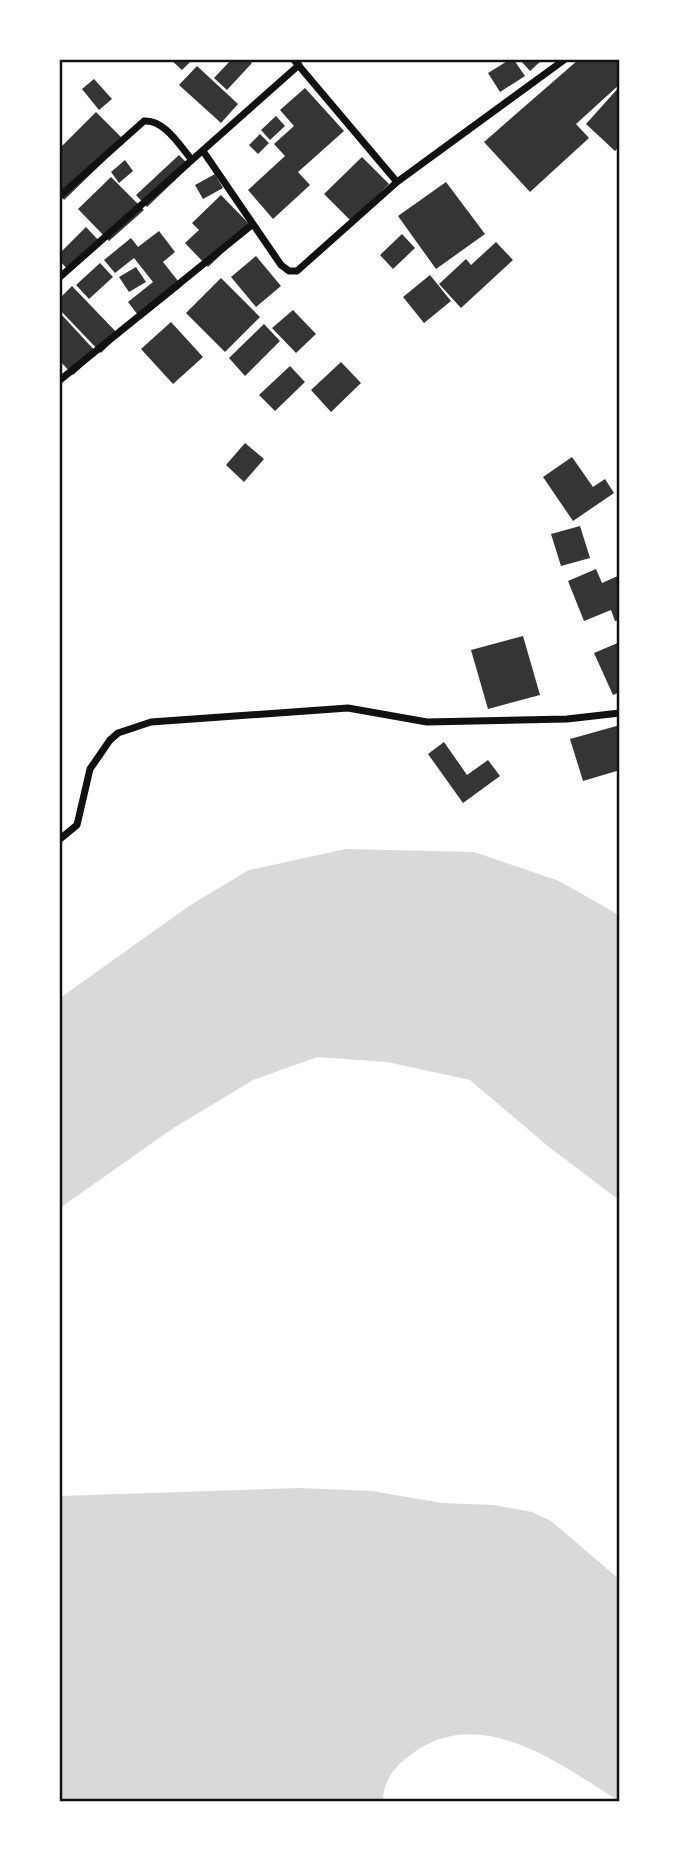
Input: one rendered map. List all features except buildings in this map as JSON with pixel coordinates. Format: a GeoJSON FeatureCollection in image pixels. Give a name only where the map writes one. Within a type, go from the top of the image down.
{"type":"FeatureCollection","features":[{"type":"Feature","properties":{"kind":"street"},"geometry":{"type":"LineString","coordinates":[[203,151],[281,265],[289,271],[297,271],[397,182],[564,60]]}},
{"type":"Feature","properties":{"kind":"street"},"geometry":{"type":"LineString","coordinates":[[60,277],[203,151],[297,62],[397,182]]}},
{"type":"Feature","properties":{"kind":"street"},"geometry":{"type":"LineString","coordinates":[[60,196],[144,121],[153,120],[160,125],[192,160]]}},
{"type":"Feature","properties":{"kind":"street"},"geometry":{"type":"LineString","coordinates":[[60,380],[253,225]]}},
{"type":"Feature","properties":{"kind":"street"},"geometry":{"type":"LineString","coordinates":[[60,839],[77,825],[90,769],[110,740],[118,733],[151,722],[348,708],[426,722],[567,719],[620,713]]}},
{"type":"Feature","properties":{"kind":"shaded area"},"geometry":{"type":"Polygon","coordinates":[[[346,849],[474,852],[559,881],[619,915],[619,1200],[549,1147],[470,1080],[387,1062],[317,1057],[253,1080],[172,1129],[60,1208],[60,998],[189,906],[249,870],[346,849]]]}},
{"type":"Feature","properties":{"kind":"shaded area"},"geometry":{"type":"Polygon","coordinates":[[[298,1488],[372,1491],[442,1503],[494,1505],[532,1512],[551,1521],[619,1579],[619,1801],[572,1771],[520,1745],[493,1737],[466,1734],[439,1739],[413,1753],[396,1768],[388,1780],[383,1801],[60,1801],[60,1496],[298,1488]]]}}]}
